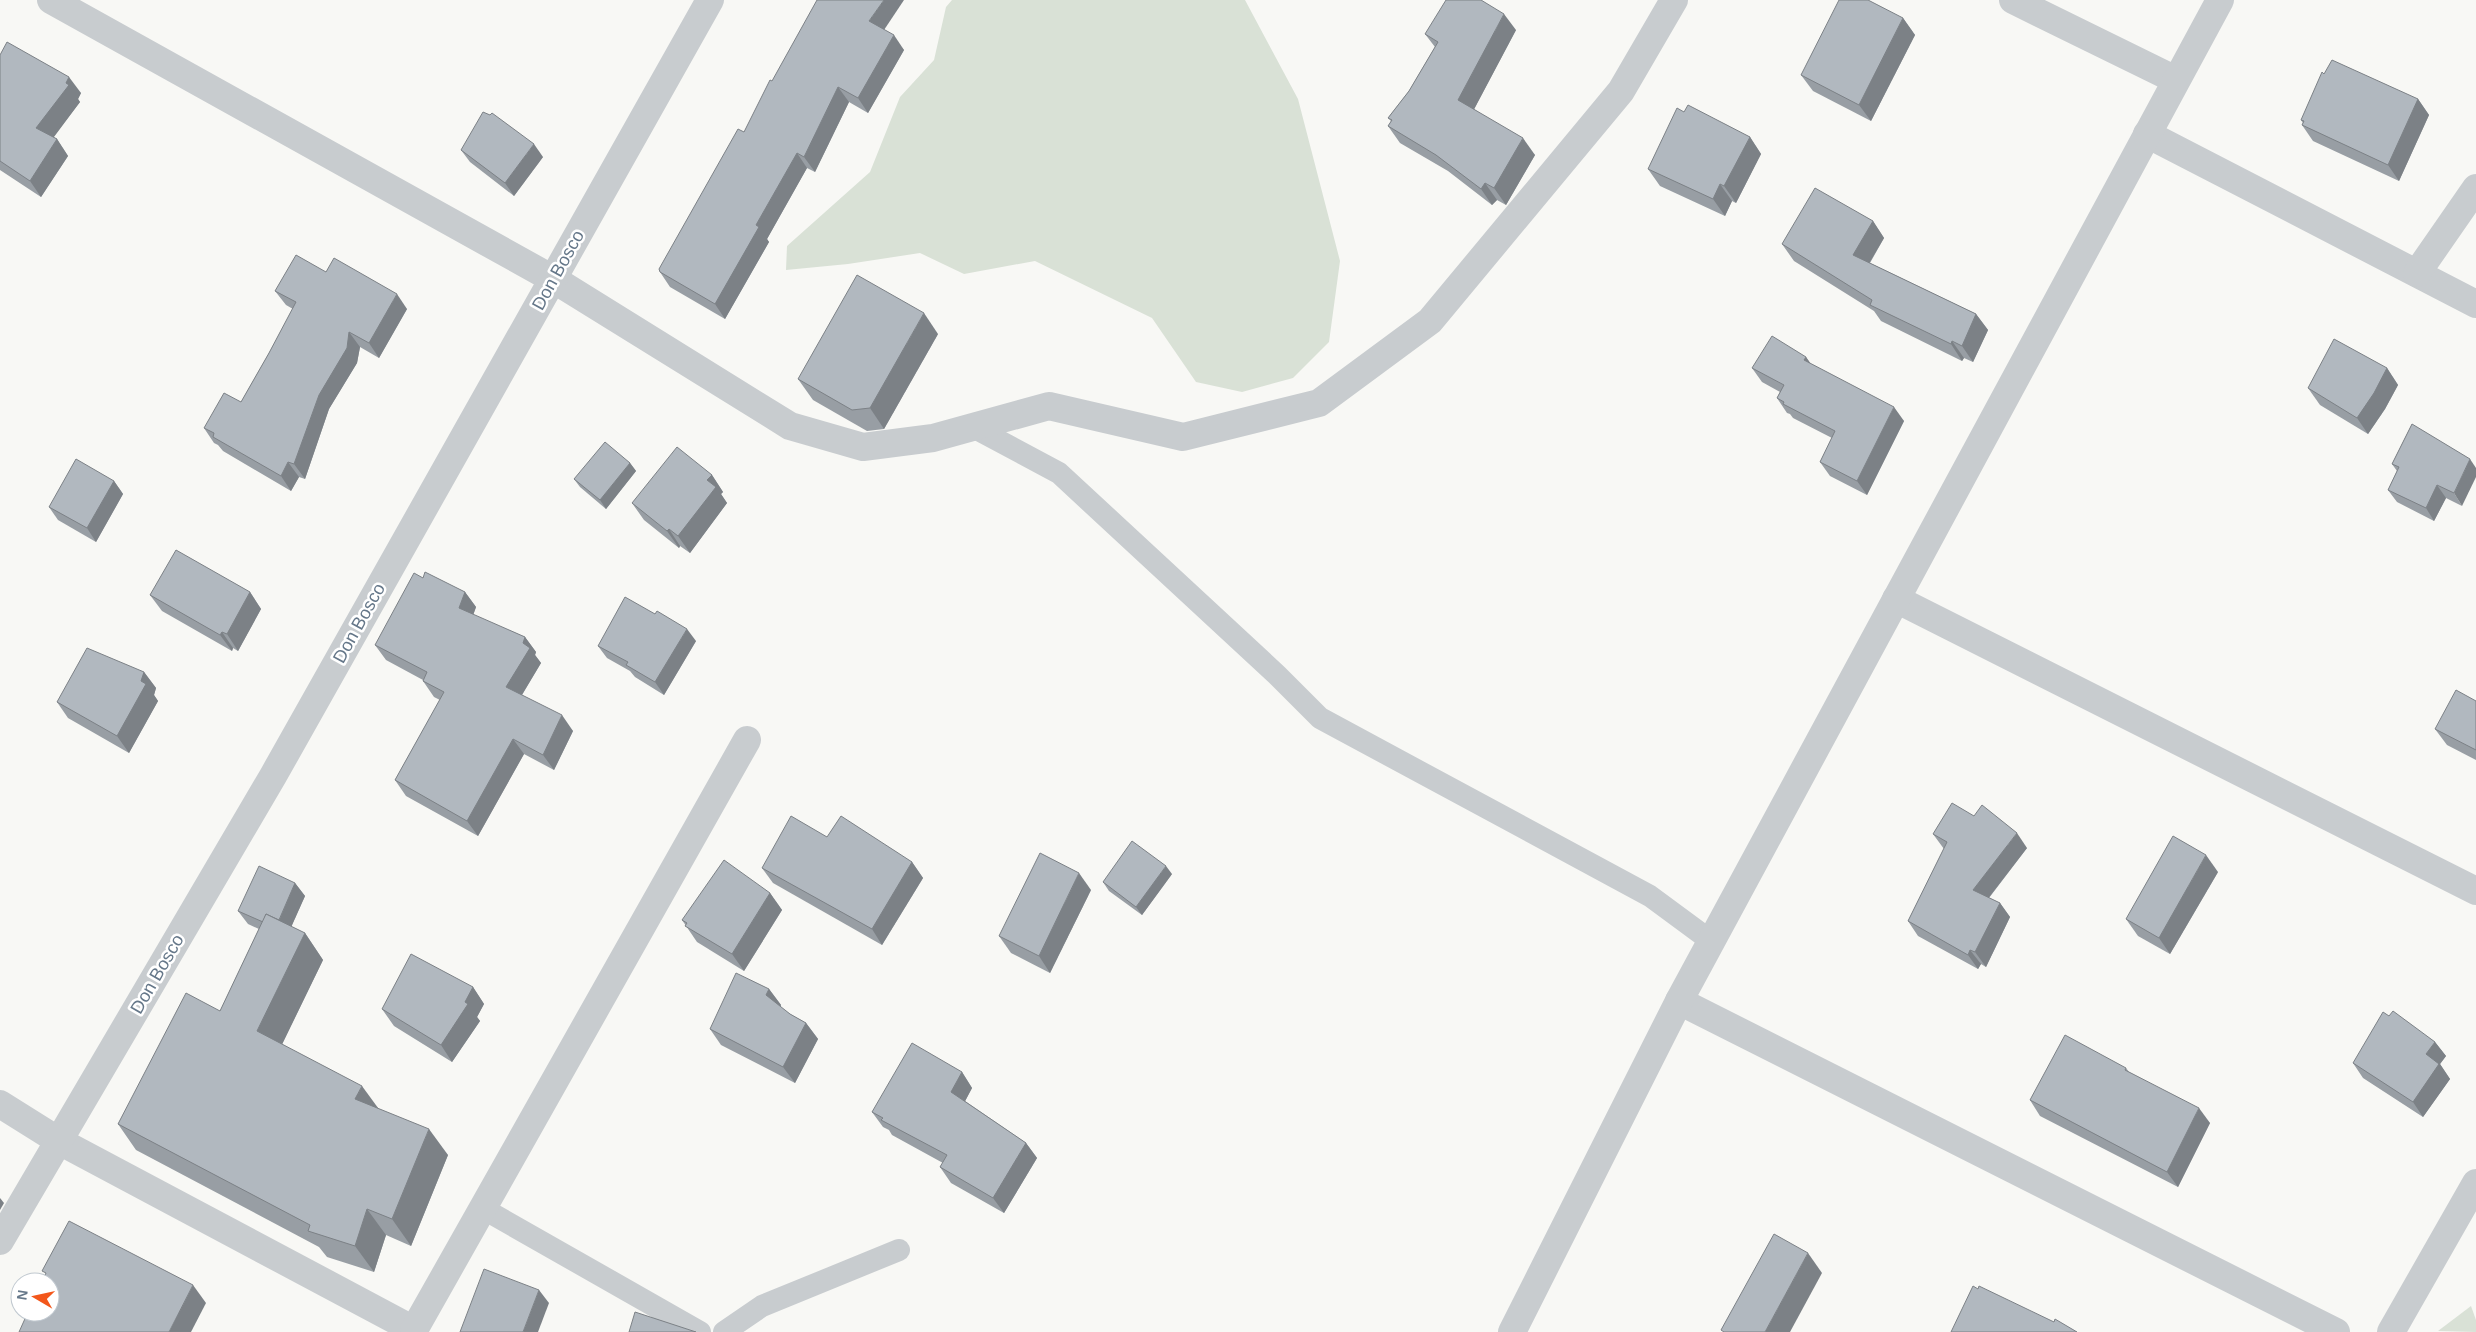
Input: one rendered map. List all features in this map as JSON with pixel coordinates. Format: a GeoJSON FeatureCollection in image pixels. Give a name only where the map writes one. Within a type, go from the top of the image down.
{"type":"FeatureCollection","features":[{"type":"Feature","properties":{"kind":"street"},"geometry":{"type":"LineString","coordinates":[[51,0],[553,278],[790,426],[863,447],[933,438],[1049,406],[1183,437],[1319,403],[1430,321],[1621,91],[1674,0]]}},
{"type":"Feature","properties":{"kind":"street","name":"Don Bosco"},"geometry":{"type":"LineString","coordinates":[[0,1241],[273,776],[710,0]]}},
{"type":"Feature","properties":{"kind":"street"},"geometry":{"type":"LineString","coordinates":[[2013,0],[2176,80]]}},
{"type":"Feature","properties":{"kind":"street"},"geometry":{"type":"LineString","coordinates":[[1512,1332],[1711,941],[2220,0]]}},
{"type":"Feature","properties":{"kind":"street"},"geometry":{"type":"LineString","coordinates":[[2147,134],[2476,304]]}},
{"type":"Feature","properties":{"kind":"street"},"geometry":{"type":"LineString","coordinates":[[2418,273],[2476,188]]}},
{"type":"Feature","properties":{"kind":"street"},"geometry":{"type":"LineString","coordinates":[[1896,599],[2476,891]]}},
{"type":"Feature","properties":{"kind":"street"},"geometry":{"type":"LineString","coordinates":[[0,1104],[58,1141],[413,1331],[747,740]]}},
{"type":"Feature","properties":{"kind":"street"},"geometry":{"type":"LineString","coordinates":[[1679,1002],[2336,1332]]}},
{"type":"Feature","properties":{"kind":"street"},"geometry":{"type":"LineString","coordinates":[[2391,1332],[2476,1183]]}},
{"type":"Feature","properties":{"kind":"lane"},"geometry":{"type":"LineString","coordinates":[[973,427],[1059,473],[1277,675],[1320,718],[1650,896],[1711,941]]}},
{"type":"Feature","properties":{"kind":"lane"},"geometry":{"type":"LineString","coordinates":[[482,1208],[700,1332]]}},
{"type":"Feature","properties":{"kind":"lane"},"geometry":{"type":"LineString","coordinates":[[724,1332],[762,1306],[899,1250]]}},
{"type":"Feature","properties":{"kind":"shaded area"},"geometry":{"type":"Polygon","coordinates":[[[952,0],[1245,0],[1298,99],[1340,261],[1329,342],[1293,378],[1242,392],[1196,382],[1152,318],[1035,261],[964,274],[920,253],[848,264],[786,270],[787,246],[870,172],[900,97],[934,60],[946,7],[952,0]]]}},
{"type":"Feature","properties":{"kind":"shaded area"},"geometry":{"type":"Polygon","coordinates":[[[2471,1306],[2476,1320],[2476,1332],[2438,1331],[2471,1306]]]}},
{"type":"Feature","properties":{"kind":"building"},"geometry":{"type":"Polygon","coordinates":[[[817,0],[884,0],[869,21],[894,35],[858,98],[838,87],[804,157],[797,153],[756,225],[759,227],[715,304],[660,272],[659,269],[738,129],[744,132],[770,80],[772,81],[817,0]]]}},
{"type":"Feature","properties":{"kind":"building"},"geometry":{"type":"Polygon","coordinates":[[[1446,0],[1481,0],[1504,14],[1458,100],[1523,138],[1494,188],[1485,183],[1481,189],[1436,155],[1388,126],[1392,120],[1388,118],[1409,91],[1438,42],[1425,34],[1446,0]]]}},
{"type":"Feature","properties":{"kind":"building"},"geometry":{"type":"Polygon","coordinates":[[[1839,0],[1868,0],[1903,18],[1859,105],[1801,75],[1839,0]]]}},
{"type":"Feature","properties":{"kind":"building"},"geometry":{"type":"Polygon","coordinates":[[[7,42],[69,77],[66,83],[69,85],[36,128],[57,139],[30,181],[0,161],[0,55],[7,42]]]}},
{"type":"Feature","properties":{"kind":"building"},"geometry":{"type":"Polygon","coordinates":[[[2332,60],[2418,99],[2388,165],[2302,125],[2304,121],[2301,120],[2322,72],[2324,74],[2332,60]]]}},
{"type":"Feature","properties":{"kind":"building"},"geometry":{"type":"Polygon","coordinates":[[[1688,105],[1750,137],[1724,186],[1720,184],[1713,199],[1648,169],[1677,108],[1684,112],[1688,105]]]}},
{"type":"Feature","properties":{"kind":"building"},"geometry":{"type":"Polygon","coordinates":[[[483,112],[490,115],[492,113],[534,144],[505,183],[461,150],[483,112]]]}},
{"type":"Feature","properties":{"kind":"building"},"geometry":{"type":"Polygon","coordinates":[[[1815,188],[1873,221],[1853,255],[1976,314],[1962,346],[1952,341],[1951,344],[1870,305],[1872,300],[1782,244],[1815,188]]]}},
{"type":"Feature","properties":{"kind":"building"},"geometry":{"type":"Polygon","coordinates":[[[296,255],[326,272],[334,258],[397,294],[369,343],[349,332],[347,348],[319,395],[294,464],[288,462],[281,476],[213,437],[214,433],[204,428],[224,393],[241,402],[269,353],[296,302],[275,291],[296,255]]]}},
{"type":"Feature","properties":{"kind":"building"},"geometry":{"type":"Polygon","coordinates":[[[857,275],[924,313],[870,408],[852,410],[798,379],[857,275]]]}},
{"type":"Feature","properties":{"kind":"building"},"geometry":{"type":"Polygon","coordinates":[[[1772,336],[1806,357],[1804,360],[1894,407],[1857,481],[1820,462],[1835,431],[1783,404],[1784,402],[1777,398],[1784,385],[1752,368],[1772,336]]]}},
{"type":"Feature","properties":{"kind":"building"},"geometry":{"type":"Polygon","coordinates":[[[2334,339],[2387,368],[2374,393],[2357,418],[2308,388],[2334,339]]]}},
{"type":"Feature","properties":{"kind":"building"},"geometry":{"type":"Polygon","coordinates":[[[2412,424],[2470,459],[2454,493],[2437,485],[2426,508],[2388,490],[2399,467],[2392,464],[2412,424]]]}},
{"type":"Feature","properties":{"kind":"building"},"geometry":{"type":"Polygon","coordinates":[[[605,442],[630,463],[600,500],[574,479],[605,442]]]}},
{"type":"Feature","properties":{"kind":"building"},"geometry":{"type":"Polygon","coordinates":[[[677,447],[712,475],[707,480],[716,487],[678,536],[669,529],[667,531],[632,503],[677,447]]]}},
{"type":"Feature","properties":{"kind":"building"},"geometry":{"type":"Polygon","coordinates":[[[76,459],[114,481],[87,528],[49,507],[76,459]]]}},
{"type":"Feature","properties":{"kind":"building"},"geometry":{"type":"Polygon","coordinates":[[[176,550],[250,592],[227,634],[222,632],[220,635],[150,595],[176,550]]]}},
{"type":"Feature","properties":{"kind":"building"},"geometry":{"type":"Polygon","coordinates":[[[425,572],[465,592],[459,608],[525,637],[523,643],[530,648],[506,687],[562,715],[543,755],[513,739],[467,821],[395,780],[444,692],[423,681],[427,672],[375,645],[414,573],[423,578],[425,572]]]}},
{"type":"Feature","properties":{"kind":"building"},"geometry":{"type":"Polygon","coordinates":[[[625,597],[655,614],[657,611],[687,629],[655,682],[626,665],[628,662],[598,646],[625,597]]]}},
{"type":"Feature","properties":{"kind":"building"},"geometry":{"type":"Polygon","coordinates":[[[87,648],[144,672],[141,681],[146,684],[117,736],[57,702],[87,648]]]}},
{"type":"Feature","properties":{"kind":"building"},"geometry":{"type":"Polygon","coordinates":[[[2456,690],[2476,701],[2476,750],[2435,729],[2456,690]]]}},
{"type":"Feature","properties":{"kind":"building"},"geometry":{"type":"Polygon","coordinates":[[[1952,803],[1974,816],[1982,805],[2017,833],[1973,890],[2000,903],[1975,952],[1970,950],[1968,955],[1908,921],[1947,842],[1933,834],[1952,803]]]}},
{"type":"Feature","properties":{"kind":"building"},"geometry":{"type":"Polygon","coordinates":[[[791,816],[827,837],[841,816],[912,862],[872,929],[762,868],[791,816]]]}},
{"type":"Feature","properties":{"kind":"building"},"geometry":{"type":"Polygon","coordinates":[[[2173,836],[2206,855],[2159,938],[2126,919],[2173,836]]]}},
{"type":"Feature","properties":{"kind":"building"},"geometry":{"type":"Polygon","coordinates":[[[1132,841],[1166,866],[1136,907],[1103,882],[1132,841]]]}},
{"type":"Feature","properties":{"kind":"building"},"geometry":{"type":"Polygon","coordinates":[[[1040,853],[1079,873],[1039,956],[999,936],[1040,853]]]}},
{"type":"Feature","properties":{"kind":"building"},"geometry":{"type":"Polygon","coordinates":[[[724,860],[770,893],[732,954],[685,926],[687,923],[682,920],[724,860]]]}},
{"type":"Feature","properties":{"kind":"building"},"geometry":{"type":"Polygon","coordinates":[[[259,866],[295,883],[279,920],[266,914],[263,922],[238,911],[259,866]]]}},
{"type":"Feature","properties":{"kind":"building"},"geometry":{"type":"Polygon","coordinates":[[[266,914],[305,933],[257,1031],[362,1086],[355,1099],[429,1129],[392,1219],[367,1209],[355,1246],[308,1231],[310,1225],[118,1124],[186,993],[220,1011],[266,914]]]}},
{"type":"Feature","properties":{"kind":"building"},"geometry":{"type":"Polygon","coordinates":[[[411,954],[473,987],[465,1002],[468,1004],[441,1045],[382,1009],[411,954]]]}},
{"type":"Feature","properties":{"kind":"building"},"geometry":{"type":"Polygon","coordinates":[[[736,973],[769,989],[766,995],[790,1014],[806,1023],[783,1067],[710,1029],[736,973]]]}},
{"type":"Feature","properties":{"kind":"building"},"geometry":{"type":"Polygon","coordinates":[[[2393,1011],[2435,1042],[2426,1054],[2439,1064],[2413,1102],[2353,1063],[2383,1012],[2389,1016],[2393,1011]]]}},
{"type":"Feature","properties":{"kind":"building"},"geometry":{"type":"Polygon","coordinates":[[[2065,1035],[2126,1068],[2125,1070],[2199,1108],[2167,1172],[2030,1100],[2065,1035]]]}},
{"type":"Feature","properties":{"kind":"building"},"geometry":{"type":"Polygon","coordinates":[[[912,1043],[962,1072],[951,1092],[1026,1143],[993,1198],[940,1167],[947,1155],[881,1120],[883,1118],[872,1112],[912,1043]]]}},
{"type":"Feature","properties":{"kind":"building"},"geometry":{"type":"Polygon","coordinates":[[[69,1221],[193,1285],[169,1332],[19,1332],[24,1322],[60,1322],[60,1272],[42,1271],[69,1221]]]}},
{"type":"Feature","properties":{"kind":"building"},"geometry":{"type":"Polygon","coordinates":[[[1774,1234],[1808,1253],[1765,1332],[1724,1332],[1721,1330],[1774,1234]]]}},
{"type":"Feature","properties":{"kind":"building"},"geometry":{"type":"Polygon","coordinates":[[[484,1269],[539,1290],[523,1332],[460,1332],[484,1269]]]}},
{"type":"Feature","properties":{"kind":"building"},"geometry":{"type":"Polygon","coordinates":[[[1973,1286],[1978,1289],[1979,1286],[2054,1322],[2055,1319],[2077,1332],[1951,1332],[1973,1286]]]}},
{"type":"Feature","properties":{"kind":"building"},"geometry":{"type":"Polygon","coordinates":[[[635,1312],[696,1332],[629,1332],[635,1312]]]}}]}
